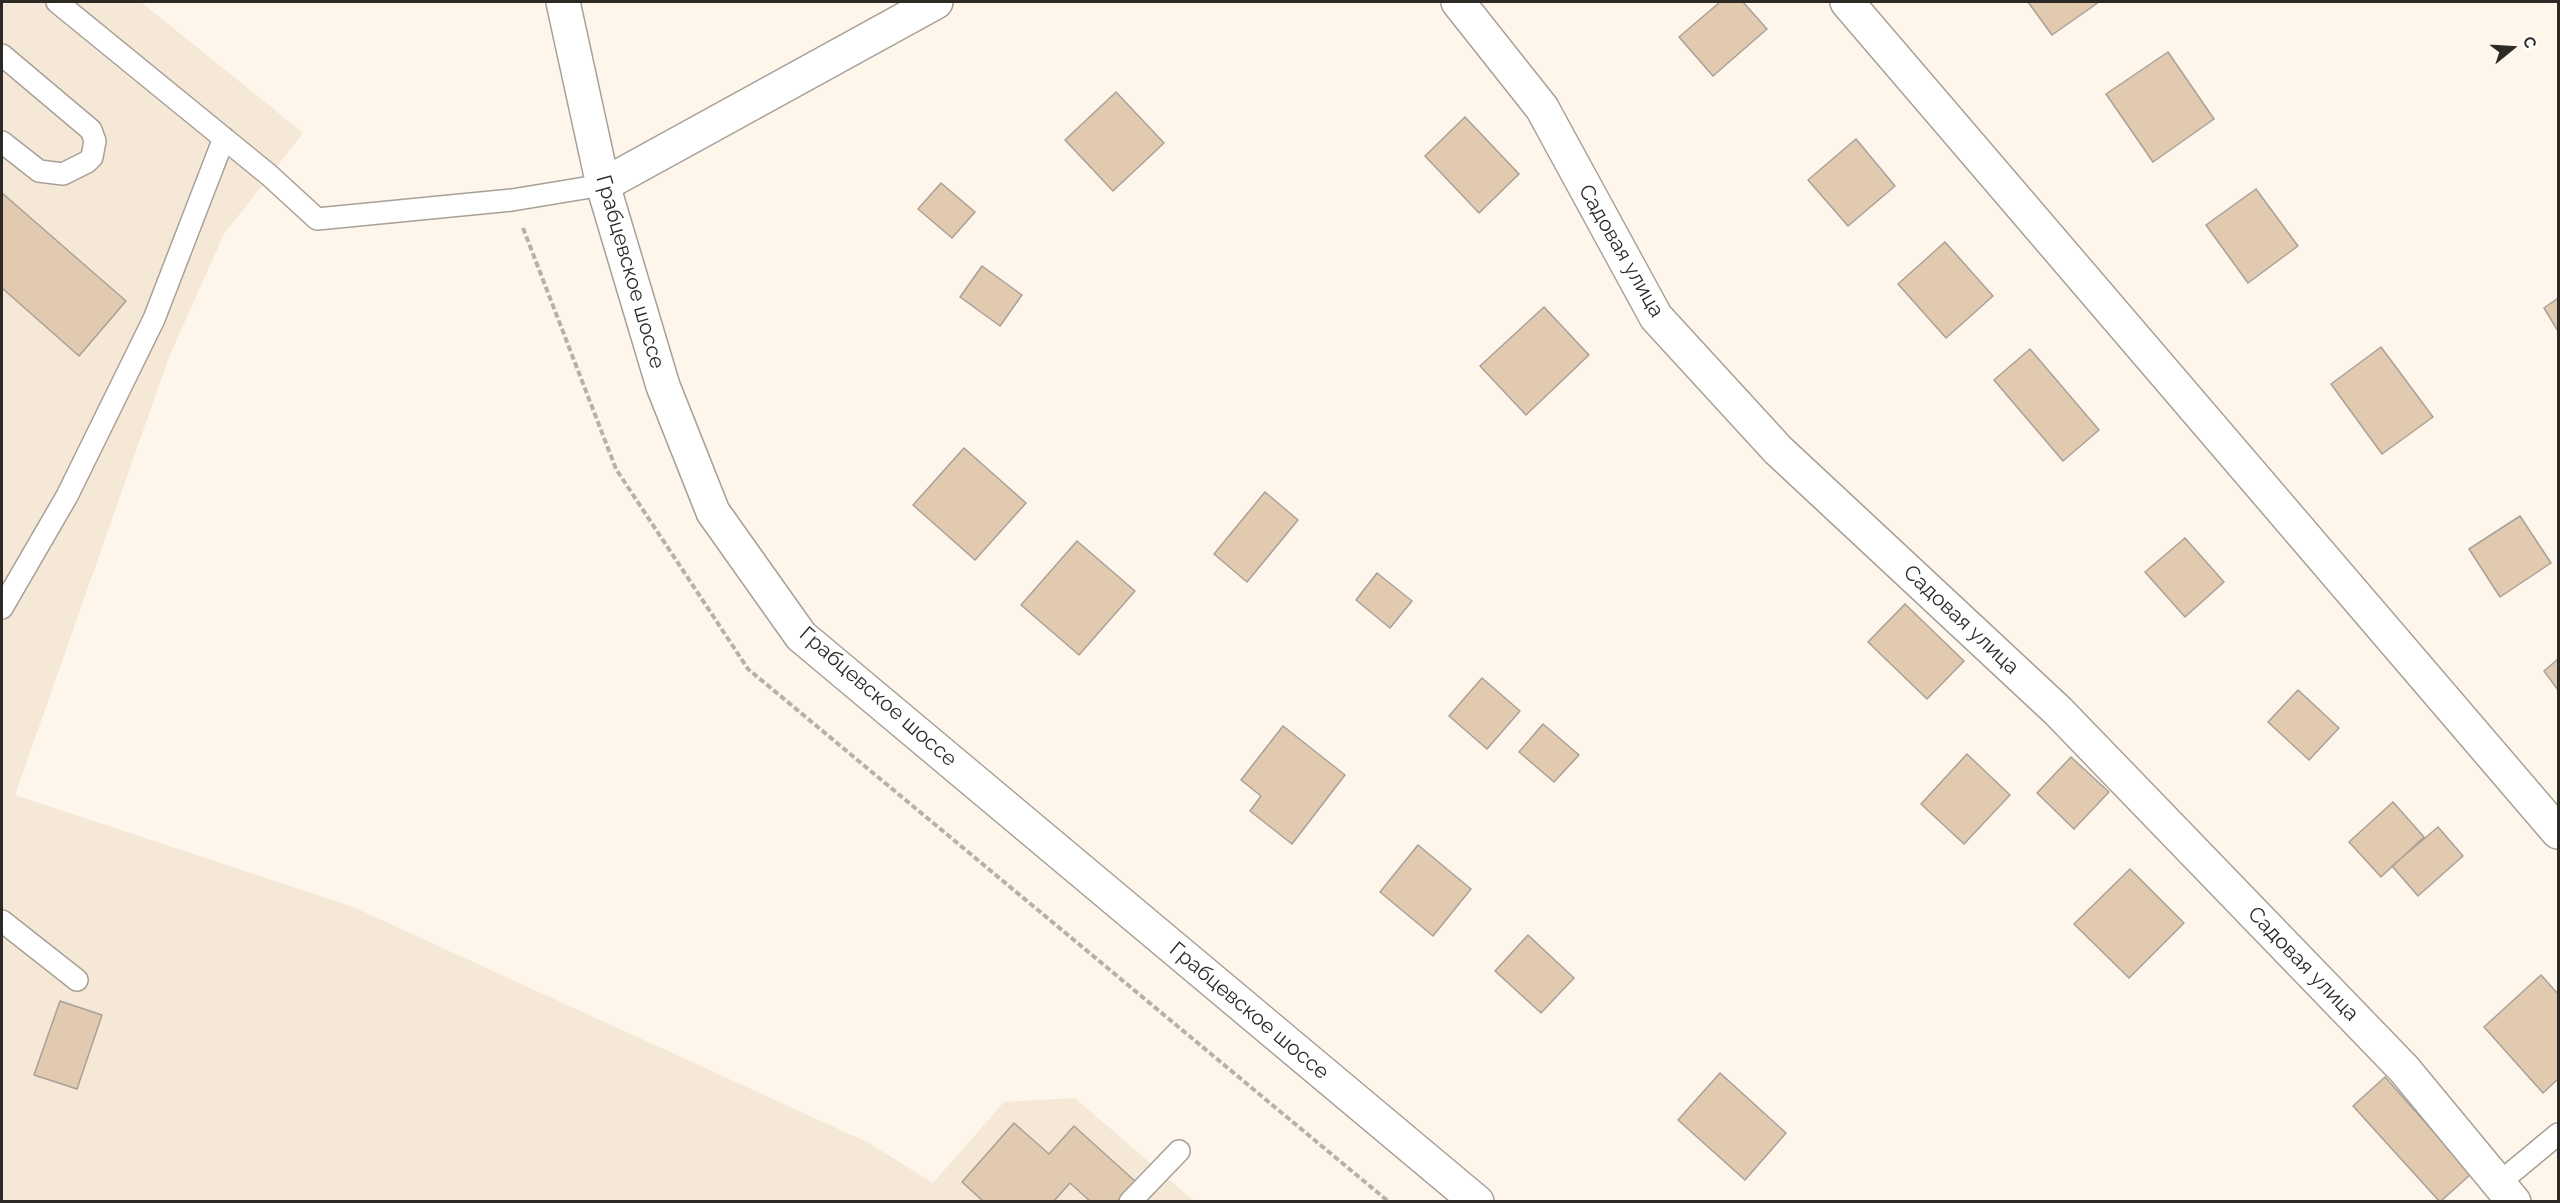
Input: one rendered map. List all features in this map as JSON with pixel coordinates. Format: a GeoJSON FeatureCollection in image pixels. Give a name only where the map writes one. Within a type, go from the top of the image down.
{"type":"FeatureCollection","features":[{"type":"Feature","properties":{"kind":"street","name":"Грабцевское шоссе"},"geometry":{"type":"LineString","coordinates":[[563,2],[603,185],[663,386],[713,512],[801,636],[1477,1202]]}},
{"type":"Feature","properties":{"kind":"street"},"geometry":{"type":"LineString","coordinates":[[603,185],[936,2]]}},
{"type":"Feature","properties":{"kind":"street","name":"Садовая улица"},"geometry":{"type":"LineString","coordinates":[[1458,2],[1542,108],[1656,317],[1778,450],[2075,728],[2404,1069],[2506,1192]]}},
{"type":"Feature","properties":{"kind":"street"},"geometry":{"type":"LineString","coordinates":[[1847,2],[2559,832]]}},
{"type":"Feature","properties":{"kind":"lane"},"geometry":{"type":"LineString","coordinates":[[57,2],[224,138],[317,219],[512,200],[603,185]]}},
{"type":"Feature","properties":{"kind":"lane"},"geometry":{"type":"LineString","coordinates":[[2,55],[91,130],[95,141],[92,156],[87,162],[63,174],[39,171],[2,142]]}},
{"type":"Feature","properties":{"kind":"lane"},"geometry":{"type":"LineString","coordinates":[[2,608],[67,496],[154,319],[224,138]]}},
{"type":"Feature","properties":{"kind":"lane"},"geometry":{"type":"LineString","coordinates":[[2,921],[77,980]]}},
{"type":"Feature","properties":{"kind":"lane"},"geometry":{"type":"LineString","coordinates":[[2506,1192],[2559,1134]]}},
{"type":"Feature","properties":{"kind":"lane"},"geometry":{"type":"LineString","coordinates":[[1131,1202],[1179,1151]]}},
{"type":"Feature","properties":{"kind":"shaded area"},"geometry":{"type":"Polygon","coordinates":[[[2,2],[141,2],[303,133],[224,234],[169,357],[15,795],[353,907],[869,1143],[933,1183],[1004,1102],[1075,1098],[1194,1201],[2,1202],[2,2]]]}},
{"type":"Feature","properties":{"kind":"building"},"geometry":{"type":"Polygon","coordinates":[[[1720,2],[1743,2],[1767,29],[1713,76],[1679,37],[1720,2]]]}},
{"type":"Feature","properties":{"kind":"building"},"geometry":{"type":"Polygon","coordinates":[[[2028,2],[2099,2],[2052,35],[2028,2]]]}},
{"type":"Feature","properties":{"kind":"building"},"geometry":{"type":"Polygon","coordinates":[[[2168,52],[2214,119],[2153,162],[2106,94],[2168,52]]]}},
{"type":"Feature","properties":{"kind":"building"},"geometry":{"type":"Polygon","coordinates":[[[1116,92],[1164,143],[1113,191],[1065,140],[1116,92]]]}},
{"type":"Feature","properties":{"kind":"building"},"geometry":{"type":"Polygon","coordinates":[[[1465,117],[1519,174],[1479,213],[1425,156],[1465,117]]]}},
{"type":"Feature","properties":{"kind":"building"},"geometry":{"type":"Polygon","coordinates":[[[1856,139],[1895,186],[1848,226],[1808,180],[1856,139]]]}},
{"type":"Feature","properties":{"kind":"building"},"geometry":{"type":"Polygon","coordinates":[[[941,183],[975,212],[952,238],[918,209],[941,183]]]}},
{"type":"Feature","properties":{"kind":"building"},"geometry":{"type":"Polygon","coordinates":[[[2256,189],[2298,246],[2248,283],[2206,225],[2256,189]]]}},
{"type":"Feature","properties":{"kind":"building"},"geometry":{"type":"Polygon","coordinates":[[[2,193],[126,301],[79,356],[2,288],[2,193]]]}},
{"type":"Feature","properties":{"kind":"building"},"geometry":{"type":"Polygon","coordinates":[[[1945,242],[1993,296],[1946,338],[1898,284],[1945,242]]]}},
{"type":"Feature","properties":{"kind":"building"},"geometry":{"type":"Polygon","coordinates":[[[982,266],[1022,295],[1000,326],[960,297],[982,266]]]}},
{"type":"Feature","properties":{"kind":"building"},"geometry":{"type":"Polygon","coordinates":[[[2558,298],[2558,331],[2544,308],[2558,298]]]}},
{"type":"Feature","properties":{"kind":"building"},"geometry":{"type":"Polygon","coordinates":[[[1544,307],[1589,355],[1526,415],[1480,366],[1544,307]]]}},
{"type":"Feature","properties":{"kind":"building"},"geometry":{"type":"Polygon","coordinates":[[[2381,347],[2433,417],[2382,454],[2331,384],[2381,347]]]}},
{"type":"Feature","properties":{"kind":"building"},"geometry":{"type":"Polygon","coordinates":[[[2030,349],[2099,430],[2063,461],[1994,380],[2030,349]]]}},
{"type":"Feature","properties":{"kind":"building"},"geometry":{"type":"Polygon","coordinates":[[[964,448],[1026,503],[975,560],[913,505],[964,448]]]}},
{"type":"Feature","properties":{"kind":"building"},"geometry":{"type":"Polygon","coordinates":[[[1265,492],[1298,520],[1247,582],[1214,554],[1265,492]]]}},
{"type":"Feature","properties":{"kind":"building"},"geometry":{"type":"Polygon","coordinates":[[[2520,516],[2551,563],[2500,597],[2469,549],[2520,516]]]}},
{"type":"Feature","properties":{"kind":"building"},"geometry":{"type":"Polygon","coordinates":[[[2185,538],[2224,582],[2185,617],[2145,572],[2185,538]]]}},
{"type":"Feature","properties":{"kind":"building"},"geometry":{"type":"Polygon","coordinates":[[[1077,541],[1135,591],[1079,655],[1021,605],[1077,541]]]}},
{"type":"Feature","properties":{"kind":"building"},"geometry":{"type":"Polygon","coordinates":[[[1377,573],[1412,601],[1390,628],[1356,600],[1377,573]]]}},
{"type":"Feature","properties":{"kind":"building"},"geometry":{"type":"Polygon","coordinates":[[[1905,604],[1964,661],[1927,699],[1868,642],[1905,604]]]}},
{"type":"Feature","properties":{"kind":"building"},"geometry":{"type":"Polygon","coordinates":[[[2558,659],[2558,690],[2544,671],[2558,659]]]}},
{"type":"Feature","properties":{"kind":"building"},"geometry":{"type":"Polygon","coordinates":[[[1482,678],[1520,711],[1487,749],[1449,716],[1482,678]]]}},
{"type":"Feature","properties":{"kind":"building"},"geometry":{"type":"Polygon","coordinates":[[[2298,690],[2339,728],[2309,760],[2268,722],[2298,690]]]}},
{"type":"Feature","properties":{"kind":"building"},"geometry":{"type":"Polygon","coordinates":[[[1543,724],[1579,755],[1554,782],[1519,752],[1543,724]]]}},
{"type":"Feature","properties":{"kind":"building"},"geometry":{"type":"Polygon","coordinates":[[[1283,726],[1345,775],[1292,844],[1250,811],[1261,796],[1241,780],[1283,726]]]}},
{"type":"Feature","properties":{"kind":"building"},"geometry":{"type":"Polygon","coordinates":[[[1967,754],[2010,795],[1964,844],[1921,804],[1967,754]]]}},
{"type":"Feature","properties":{"kind":"building"},"geometry":{"type":"Polygon","coordinates":[[[2071,757],[2109,792],[2074,829],[2037,793],[2071,757]]]}},
{"type":"Feature","properties":{"kind":"building"},"geometry":{"type":"Polygon","coordinates":[[[2393,802],[2424,837],[2381,877],[2349,842],[2393,802]]]}},
{"type":"Feature","properties":{"kind":"building"},"geometry":{"type":"Polygon","coordinates":[[[2438,827],[2463,856],[2418,896],[2392,866],[2438,827]]]}},
{"type":"Feature","properties":{"kind":"building"},"geometry":{"type":"Polygon","coordinates":[[[1418,845],[1471,889],[1433,936],[1380,892],[1418,845]]]}},
{"type":"Feature","properties":{"kind":"building"},"geometry":{"type":"Polygon","coordinates":[[[2130,869],[2184,923],[2129,978],[2074,924],[2130,869]]]}},
{"type":"Feature","properties":{"kind":"building"},"geometry":{"type":"Polygon","coordinates":[[[1528,935],[1574,978],[1541,1013],[1495,971],[1528,935]]]}},
{"type":"Feature","properties":{"kind":"building"},"geometry":{"type":"Polygon","coordinates":[[[2541,975],[2558,994],[2558,1079],[2543,1093],[2484,1027],[2541,975]]]}},
{"type":"Feature","properties":{"kind":"building"},"geometry":{"type":"Polygon","coordinates":[[[60,1001],[102,1015],[77,1089],[34,1075],[60,1001]]]}},
{"type":"Feature","properties":{"kind":"building"},"geometry":{"type":"Polygon","coordinates":[[[1720,1073],[1786,1133],[1745,1180],[1678,1120],[1720,1073]]]}},
{"type":"Feature","properties":{"kind":"building"},"geometry":{"type":"Polygon","coordinates":[[[2385,1077],[2471,1174],[2440,1202],[2353,1106],[2385,1077]]]}},
{"type":"Feature","properties":{"kind":"building"},"geometry":{"type":"Polygon","coordinates":[[[1014,1123],[1049,1154],[1074,1126],[1136,1182],[1119,1202],[1091,1202],[1070,1183],[1053,1202],[984,1202],[962,1182],[1014,1123]]]}}]}
